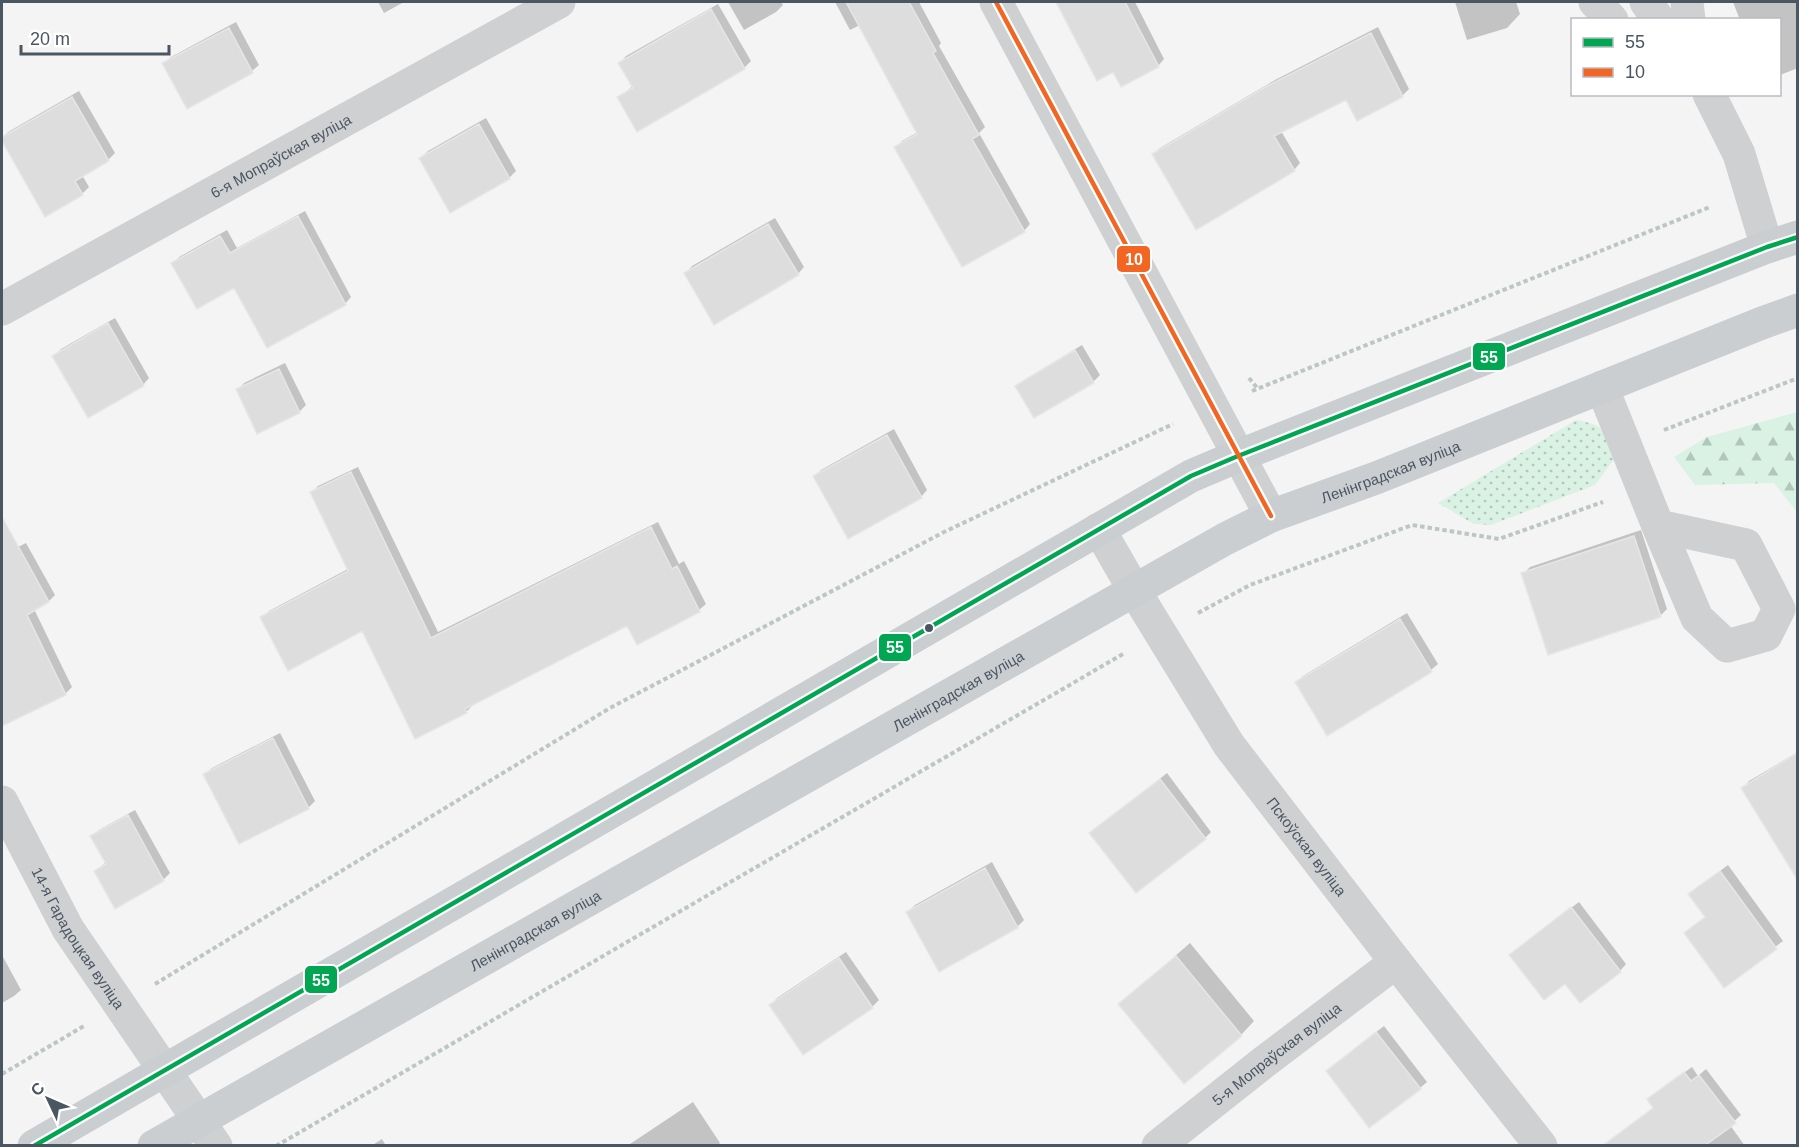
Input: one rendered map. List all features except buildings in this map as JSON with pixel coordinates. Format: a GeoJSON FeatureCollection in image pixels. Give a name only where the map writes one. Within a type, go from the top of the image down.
{"type":"FeatureCollection","features":[{"type":"Feature","properties":{"kind":"main road"},"geometry":{"type":"LineString","coordinates":[[34,1146],[1191,476],[1782,242]]}},
{"type":"Feature","properties":{"kind":"main road","name":"Ленінградская вуліца"},"geometry":{"type":"LineString","coordinates":[[154,1146],[207,1133],[1134,590],[1225,539],[1271,516],[1386,474],[1797,310]]}},
{"type":"Feature","properties":{"kind":"street","name":"6-я Мопраўская вуліца"},"geometry":{"type":"LineString","coordinates":[[2,309],[559,2]]}},
{"type":"Feature","properties":{"kind":"street"},"geometry":{"type":"LineString","coordinates":[[996,2],[1271,516]]}},
{"type":"Feature","properties":{"kind":"street"},"geometry":{"type":"LineString","coordinates":[[1595,2],[1610,18]]}},
{"type":"Feature","properties":{"kind":"street"},"geometry":{"type":"LineString","coordinates":[[1646,2],[1658,18]]}},
{"type":"Feature","properties":{"kind":"street"},"geometry":{"type":"LineString","coordinates":[[1687,2],[1689,18]]}},
{"type":"Feature","properties":{"kind":"street"},"geometry":{"type":"LineString","coordinates":[[1710,96],[1739,153],[1751,190],[1782,242]]}},
{"type":"Feature","properties":{"kind":"street"},"geometry":{"type":"LineString","coordinates":[[1602,387],[1658,526]]}},
{"type":"Feature","properties":{"kind":"street","name":"Пскоўская вуліца"},"geometry":{"type":"LineString","coordinates":[[1099,529],[1229,745],[1541,1146]]}},
{"type":"Feature","properties":{"kind":"street","name":"14-я Гарадоцкая вуліца"},"geometry":{"type":"LineString","coordinates":[[2,802],[69,929],[207,1133]]}},
{"type":"Feature","properties":{"kind":"street","name":"5-я Мопраўская вуліца"},"geometry":{"type":"LineString","coordinates":[[1158,1146],[1396,962]]}},
{"type":"Feature","properties":{"kind":"path"},"geometry":{"type":"LineString","coordinates":[[2,1074],[610,708],[944,532],[1211,407],[1751,190]]}},
{"type":"Feature","properties":{"kind":"path"},"geometry":{"type":"LineString","coordinates":[[276,1146],[1047,697],[1250,585],[1412,525],[1499,539],[1604,502],[1626,445],[1797,378]]}},
{"type":"Feature","properties":{"kind":"green space"},"geometry":{"type":"Polygon","coordinates":[[[1797,412],[1797,512],[1774,483],[1695,485],[1674,457],[1707,437],[1797,412]]]}},
{"type":"Feature","properties":{"kind":"green space"},"geometry":{"type":"Polygon","coordinates":[[[1576,420],[1599,427],[1607,435],[1615,458],[1595,485],[1491,525],[1474,524],[1438,503],[1576,420]]]}},
{"type":"Feature","properties":{"kind":"transit line","name":"10"},"geometry":{"type":"LineString","coordinates":[[996,2],[1271,516]]}},
{"type":"Feature","properties":{"kind":"transit line","name":"55"},"geometry":{"type":"LineString","coordinates":[[34,1146],[1191,476],[1767,247],[1798,237]]}}]}
